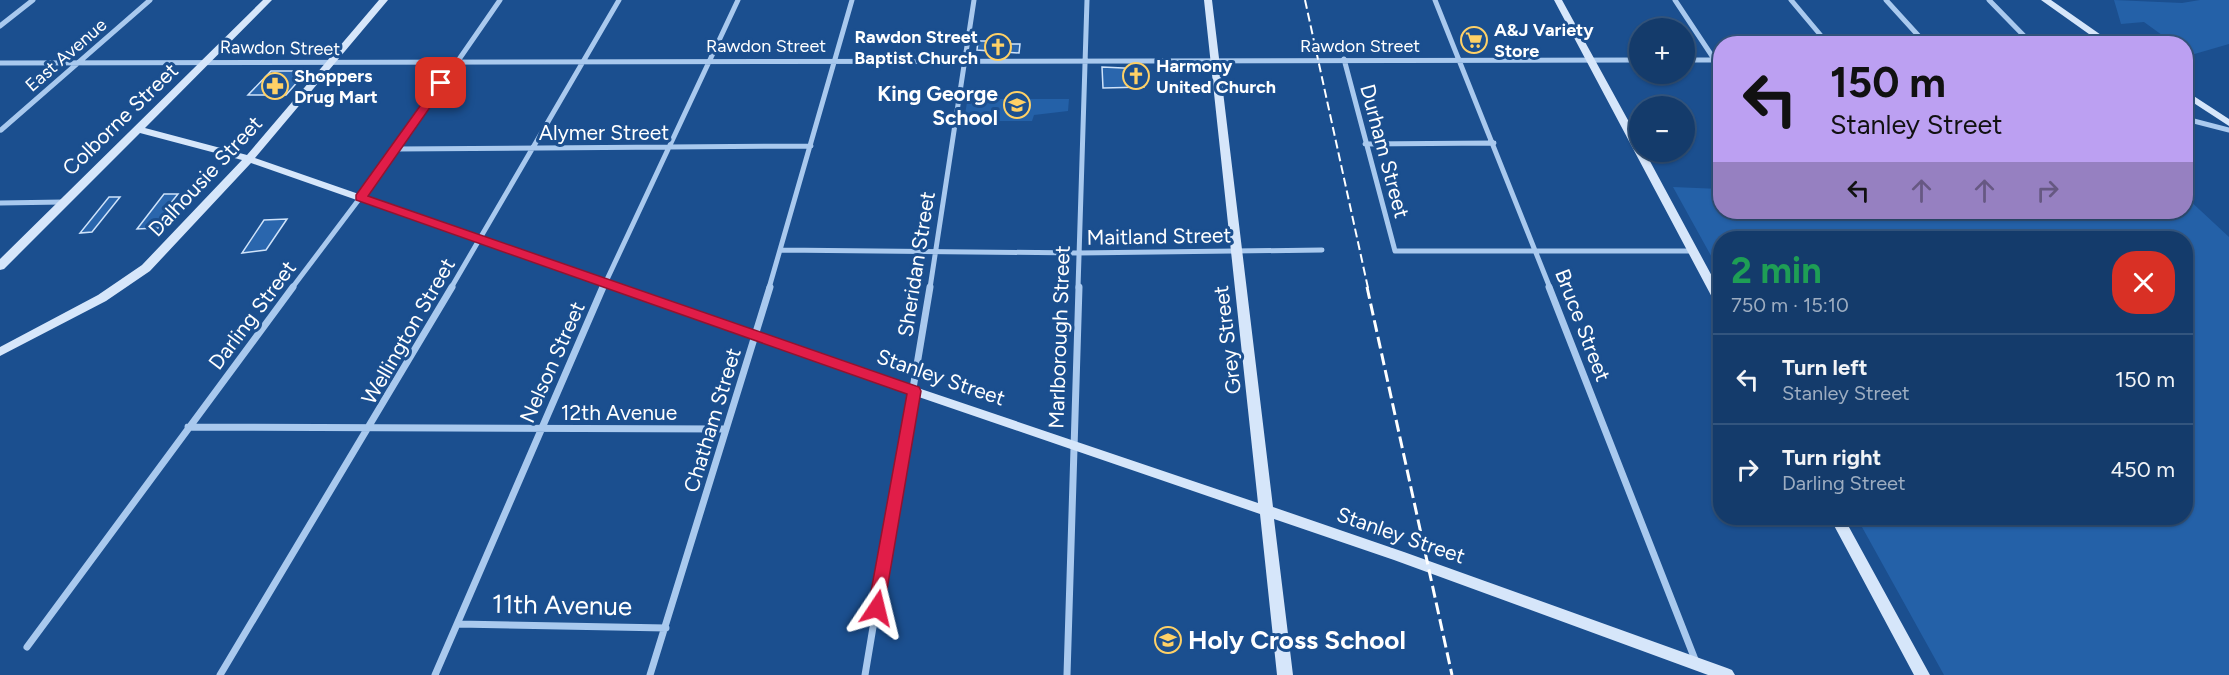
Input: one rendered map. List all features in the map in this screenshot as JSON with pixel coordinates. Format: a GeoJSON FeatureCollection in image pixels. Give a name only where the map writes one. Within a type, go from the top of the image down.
{"type":"FeatureCollection","features":[{"type":"Feature","properties":{"kind":"street"},"geometry":{"type":"LineString","coordinates":[[0,26],[33,0]]}},
{"type":"Feature","properties":{"kind":"street","name":"East Avenue"},"geometry":{"type":"LineString","coordinates":[[1,130],[150,0]]}},
{"type":"Feature","properties":{"kind":"street","name":"Colborne Street"},"geometry":{"type":"LineString","coordinates":[[0,266],[268,0]]}},
{"type":"Feature","properties":{"kind":"street","name":"Dalhousie Street"},"geometry":{"type":"LineString","coordinates":[[0,352],[102,298],[146,268],[249,159],[384,0]]}},
{"type":"Feature","properties":{"kind":"street","name":"Darling Street"},"geometry":{"type":"LineString","coordinates":[[27,647],[188,427],[397,149],[500,0]]}},
{"type":"Feature","properties":{"kind":"street","name":"Wellington Street"},"geometry":{"type":"LineString","coordinates":[[220,675],[369,429],[620,0]]}},
{"type":"Feature","properties":{"kind":"street","name":"Nelson Street"},"geometry":{"type":"LineString","coordinates":[[435,675],[605,283],[712,60],[738,0]]}},
{"type":"Feature","properties":{"kind":"street","name":"Chatham Street"},"geometry":{"type":"LineString","coordinates":[[650,675],[781,250],[852,0]]}},
{"type":"Feature","properties":{"kind":"street","name":"Sheridan Street"},"geometry":{"type":"LineString","coordinates":[[865,675],[914,391],[974,0]]}},
{"type":"Feature","properties":{"kind":"street","name":"Marlborough Street"},"geometry":{"type":"LineString","coordinates":[[1067,675],[1087,0]]}},
{"type":"Feature","properties":{"kind":"street","name":"Grey Street"},"geometry":{"type":"LineString","coordinates":[[1208,0],[1285,675]]}},
{"type":"Feature","properties":{"kind":"street","name":"Bruce Street"},"geometry":{"type":"LineString","coordinates":[[1435,0],[1537,251],[1690,642],[1696,663]]}},
{"type":"Feature","properties":{"kind":"street"},"geometry":{"type":"LineString","coordinates":[[1558,0],[1713,288]]}},
{"type":"Feature","properties":{"kind":"street"},"geometry":{"type":"LineString","coordinates":[[1675,0],[1713,53]]}},
{"type":"Feature","properties":{"kind":"street"},"geometry":{"type":"LineString","coordinates":[[1791,0],[1821,36]]}},
{"type":"Feature","properties":{"kind":"street"},"geometry":{"type":"LineString","coordinates":[[1886,0],[1919,36]]}},
{"type":"Feature","properties":{"kind":"street"},"geometry":{"type":"LineString","coordinates":[[1989,0],[2024,36]]}},
{"type":"Feature","properties":{"kind":"street"},"geometry":{"type":"LineString","coordinates":[[2045,0],[2098,36]]}},
{"type":"Feature","properties":{"kind":"street","name":"Rawdon Street"},"geometry":{"type":"LineString","coordinates":[[0,63],[965,59],[1629,60]]}},
{"type":"Feature","properties":{"kind":"street","name":"Durham Street"},"geometry":{"type":"LineString","coordinates":[[1344,59],[1395,251],[1537,251]]}},
{"type":"Feature","properties":{"kind":"street"},"geometry":{"type":"LineString","coordinates":[[1695,60],[1713,60]]}},
{"type":"Feature","properties":{"kind":"street"},"geometry":{"type":"LineString","coordinates":[[2193,99],[2229,123]]}},
{"type":"Feature","properties":{"kind":"street"},"geometry":{"type":"LineString","coordinates":[[2193,121],[2229,130]]}},
{"type":"Feature","properties":{"kind":"street","name":"Stanley Street"},"geometry":{"type":"LineString","coordinates":[[138,129],[249,159],[481,238],[914,391],[1267,510],[1727,675]]}},
{"type":"Feature","properties":{"kind":"street"},"geometry":{"type":"LineString","coordinates":[[1365,144],[1494,143]]}},
{"type":"Feature","properties":{"kind":"street","name":"Alymer Street"},"geometry":{"type":"LineString","coordinates":[[397,149],[811,146]]}},
{"type":"Feature","properties":{"kind":"street"},"geometry":{"type":"LineString","coordinates":[[0,203],[63,202]]}},
{"type":"Feature","properties":{"kind":"street","name":"Maitland Street"},"geometry":{"type":"LineString","coordinates":[[781,250],[1078,253],[1322,250]]}},
{"type":"Feature","properties":{"kind":"street"},"geometry":{"type":"LineString","coordinates":[[1537,251],[1693,251]]}},
{"type":"Feature","properties":{"kind":"street","name":"Dalhousie Street"},"geometry":{"type":"LineString","coordinates":[[0,346],[21,340]]}},
{"type":"Feature","properties":{"kind":"street","name":"12th Avenue"},"geometry":{"type":"LineString","coordinates":[[188,427],[726,429]]}},
{"type":"Feature","properties":{"kind":"street"},"geometry":{"type":"LineString","coordinates":[[1841,525],[1922,675]]}},
{"type":"Feature","properties":{"kind":"street","name":"11th Avenue"},"geometry":{"type":"LineString","coordinates":[[458,624],[666,628]]}},
{"type":"Feature","properties":{"kind":"shaded area"},"geometry":{"type":"Polygon","coordinates":[[[2114,0],[2182,3],[2200,0],[2229,0],[2229,44],[2193,54],[2193,36],[2163,36],[2144,22],[2121,24],[2114,0]]]}},
{"type":"Feature","properties":{"kind":"shaded area"},"geometry":{"type":"Polygon","coordinates":[[[994,99],[1069,99],[1068,111],[1034,115],[1032,121],[964,121],[967,102],[993,102],[994,99]]]}},
{"type":"Feature","properties":{"kind":"shaded area"},"geometry":{"type":"Polygon","coordinates":[[[1673,187],[1713,189],[1713,219],[2193,219],[2193,204],[2229,237],[2229,675],[1944,675],[1861,525],[2193,525],[2193,231],[1713,231],[1713,259],[1673,187]]]}},
{"type":"Feature","properties":{"kind":"building","name":"Rawdon Street Baptist Church"},"geometry":{"type":"Polygon","coordinates":[[[978,41],[1010,41],[1009,44],[1020,44],[1019,53],[977,50],[978,41]]]}},
{"type":"Feature","properties":{"kind":"building","name":"Harmony United Church"},"geometry":{"type":"Polygon","coordinates":[[[1102,67],[1144,69],[1144,87],[1103,88],[1102,67]]]}},
{"type":"Feature","properties":{"kind":"building","name":"Shoppers Drug Mart"},"geometry":{"type":"Polygon","coordinates":[[[271,71],[307,71],[286,95],[248,95],[271,71]]]}},
{"type":"Feature","properties":{"kind":"building"},"geometry":{"type":"Polygon","coordinates":[[[164,194],[178,194],[170,204],[176,204],[158,228],[137,229],[164,194]]]}},
{"type":"Feature","properties":{"kind":"building"},"geometry":{"type":"Polygon","coordinates":[[[109,197],[120,197],[92,232],[80,233],[109,197]]]}},
{"type":"Feature","properties":{"kind":"building"},"geometry":{"type":"Polygon","coordinates":[[[287,219],[266,250],[242,253],[264,220],[287,219]]]}},
{"type":"Feature","properties":{"kind":"railway"},"geometry":{"type":"LineString","coordinates":[[1305,0],[1368,288]]}},
{"type":"Feature","properties":{"kind":"railway"},"geometry":{"type":"LineString","coordinates":[[1367,287],[1452,675]]}},
{"type":"Feature","properties":{"kind":"place","name":"A&J Variety Store"},"geometry":{"type":"Point","coordinates":[1474,40]}},
{"type":"Feature","properties":{"kind":"place","name":"Rawdon Street Baptist Church"},"geometry":{"type":"Point","coordinates":[998,47]}},
{"type":"Feature","properties":{"kind":"place","name":"Harmony United Church"},"geometry":{"type":"Point","coordinates":[1136,76]}},
{"type":"Feature","properties":{"kind":"place","name":"Shoppers Drug Mart"},"geometry":{"type":"Point","coordinates":[275,86]}},
{"type":"Feature","properties":{"kind":"place","name":"King George School"},"geometry":{"type":"Point","coordinates":[1017,105]}},
{"type":"Feature","properties":{"kind":"place","name":"Holy Cross School"},"geometry":{"type":"Point","coordinates":[1168,640]}},
{"type":"Feature","properties":{"kind":"route"},"geometry":{"type":"LineString","coordinates":[[441,83],[397,149],[360,198],[481,238],[914,391],[877,608]]}}]}
